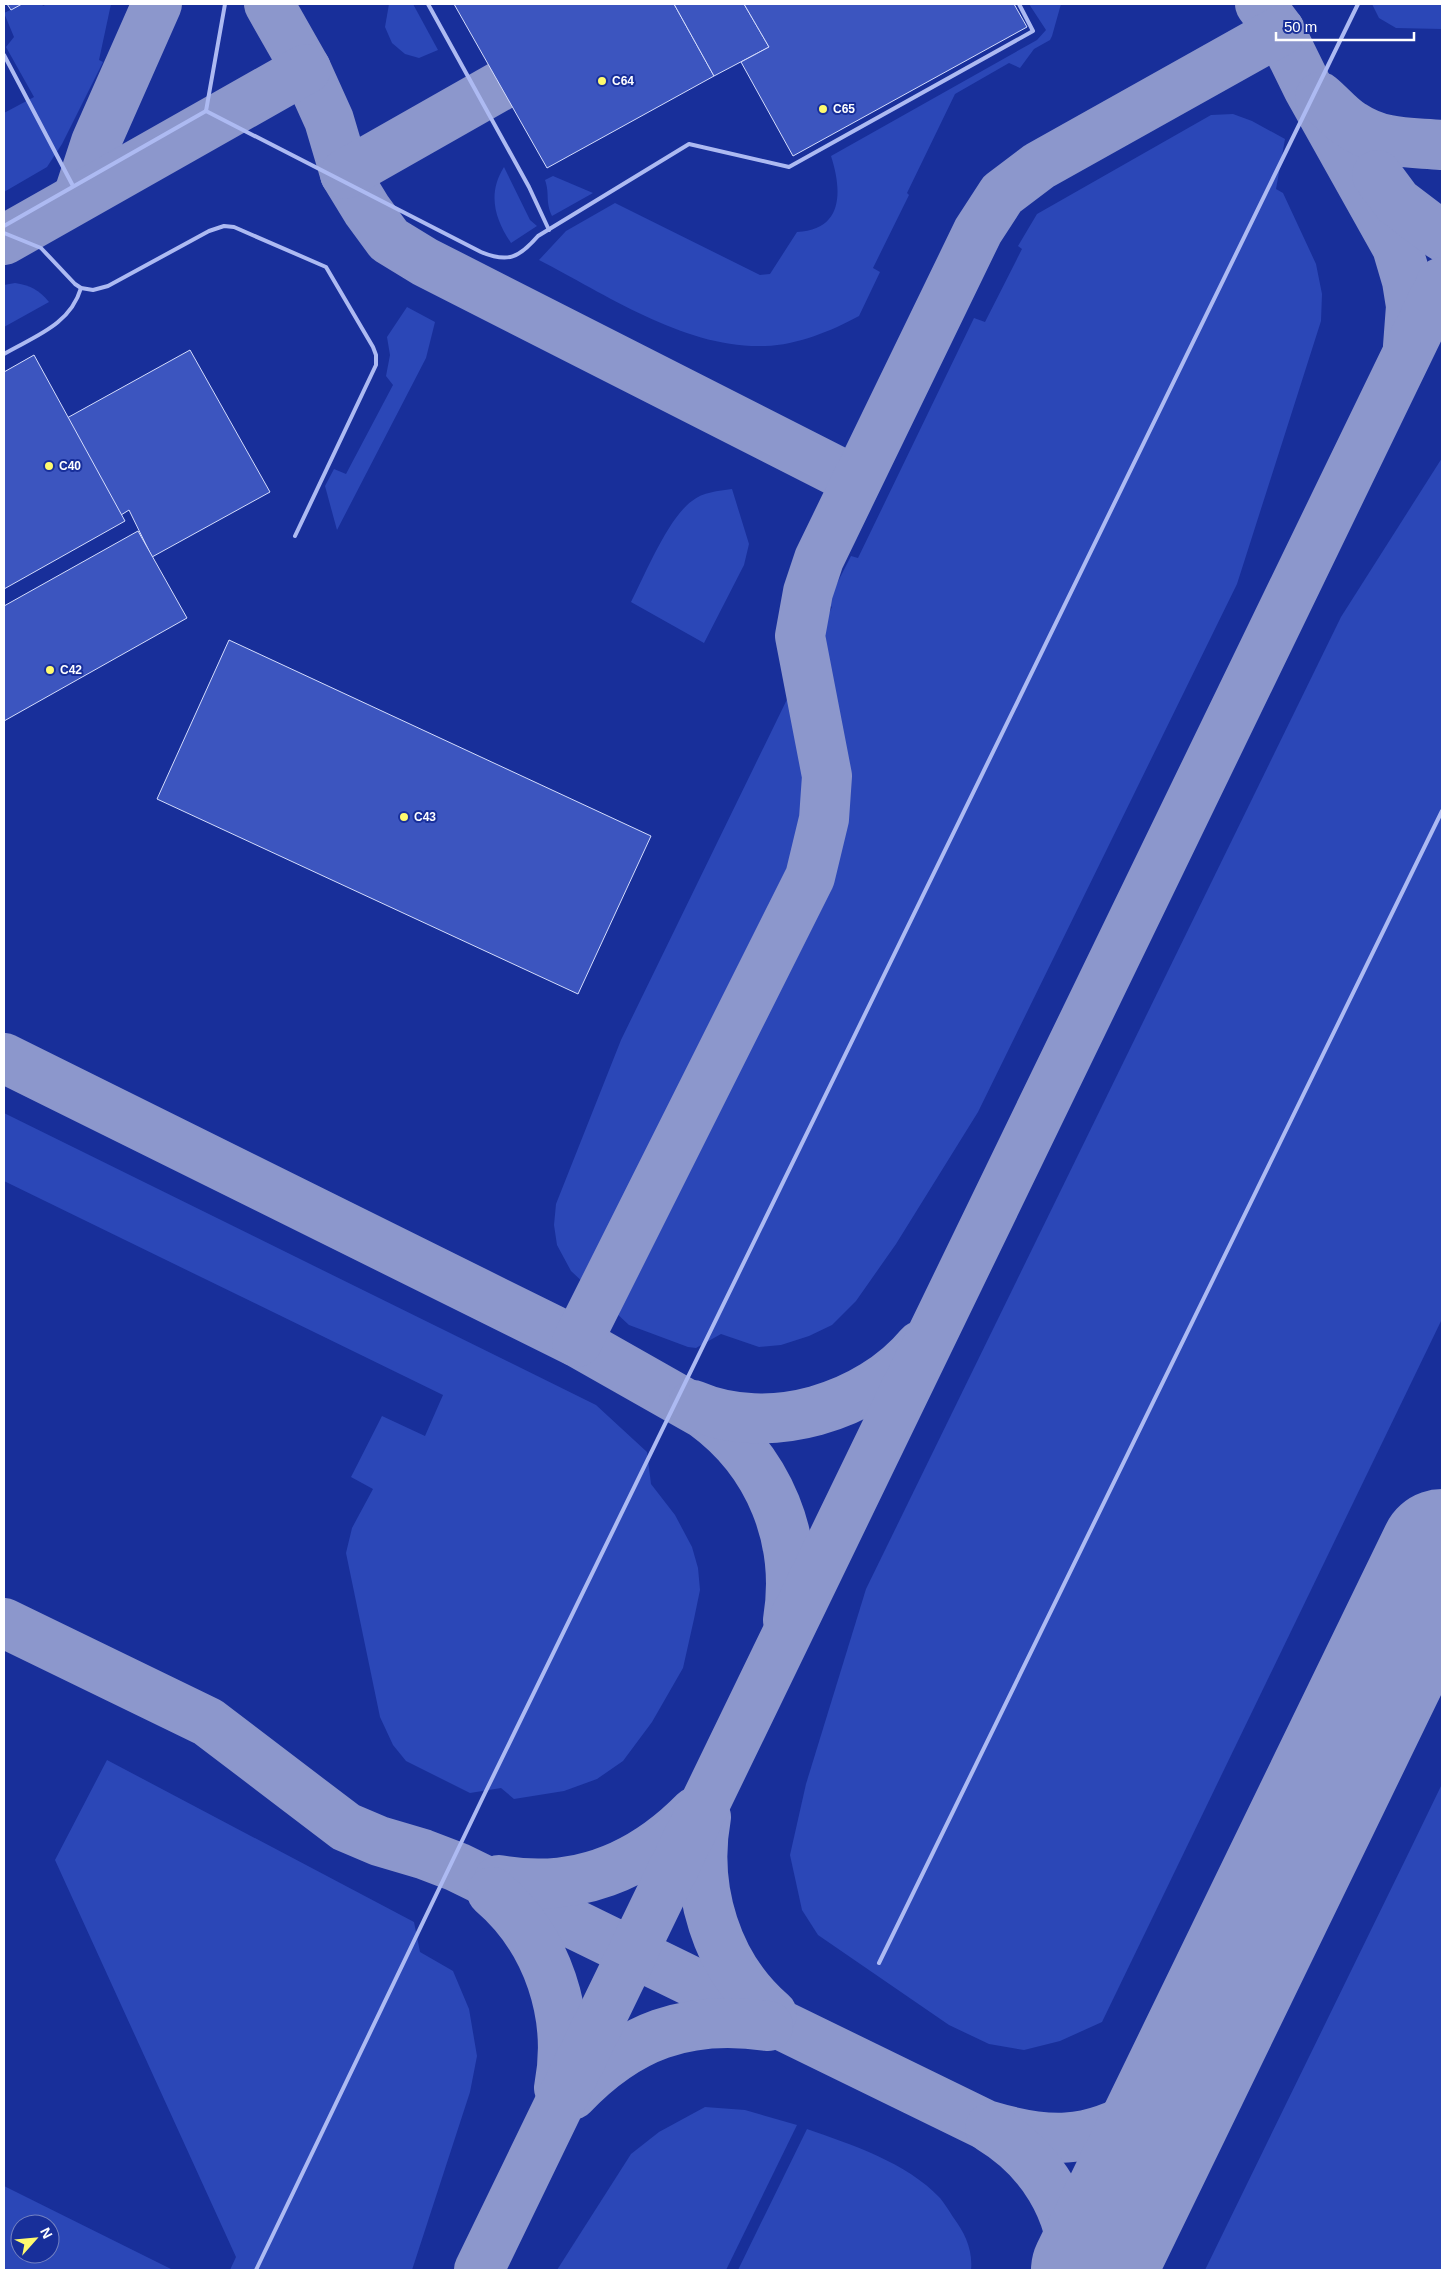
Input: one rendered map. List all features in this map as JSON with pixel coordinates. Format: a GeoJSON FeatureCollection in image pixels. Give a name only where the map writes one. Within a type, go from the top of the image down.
{"type":"FeatureCollection","features":[{"type":"Feature","properties":{"kind":"lane"},"geometry":{"type":"LineString","coordinates":[[206,111],[225,4]]}},
{"type":"Feature","properties":{"kind":"lane"},"geometry":{"type":"LineString","coordinates":[[428,4],[529,187],[549,230]]}},
{"type":"Feature","properties":{"kind":"lane"},"geometry":{"type":"LineString","coordinates":[[206,111],[481,252],[498,259],[512,258],[528,247],[538,236],[689,144],[789,167],[1033,31],[1020,4]]}},
{"type":"Feature","properties":{"kind":"lane"},"geometry":{"type":"LineString","coordinates":[[256,2270],[507,1748],[1358,4]]}},
{"type":"Feature","properties":{"kind":"lane"},"geometry":{"type":"LineString","coordinates":[[4,55],[73,186]]}},
{"type":"Feature","properties":{"kind":"lane"},"geometry":{"type":"LineString","coordinates":[[4,226],[206,111]]}},
{"type":"Feature","properties":{"kind":"lane"},"geometry":{"type":"LineString","coordinates":[[4,233],[41,248],[48,253],[70,280],[81,288],[102,288],[115,284],[208,231],[224,226],[234,227],[322,264],[329,270],[376,355],[376,365],[295,536]]}},
{"type":"Feature","properties":{"kind":"lane"},"geometry":{"type":"LineString","coordinates":[[4,354],[61,322],[72,310],[81,288]]}},
{"type":"Feature","properties":{"kind":"lane"},"geometry":{"type":"LineString","coordinates":[[879,1963],[1442,811]]}},
{"type":"Feature","properties":{"kind":"shaded area"},"geometry":{"type":"Polygon","coordinates":[[[23,4],[42,4],[43,6],[47,4],[111,4],[99,60],[103,62],[62,144],[47,167],[4,192],[4,113],[34,97],[6,47],[14,37],[4,13],[23,4]]]}},
{"type":"Feature","properties":{"kind":"shaded area"},"geometry":{"type":"Polygon","coordinates":[[[389,4],[413,4],[438,50],[419,58],[405,54],[392,43],[385,27],[389,4]]]}},
{"type":"Feature","properties":{"kind":"shaded area"},"geometry":{"type":"Polygon","coordinates":[[[1029,4],[1061,4],[1050,40],[1034,49],[1020,68],[1009,63],[955,94],[873,268],[880,272],[859,316],[826,332],[790,343],[765,346],[735,345],[706,339],[648,317],[539,260],[566,231],[615,203],[760,275],[770,274],[797,232],[812,230],[824,224],[831,216],[836,206],[837,182],[831,156],[1037,40],[1046,30],[1029,4]]]}},
{"type":"Feature","properties":{"kind":"shaded area"},"geometry":{"type":"Polygon","coordinates":[[[1372,4],[1442,4],[1442,29],[1396,28],[1379,18],[1372,4]]]}},
{"type":"Feature","properties":{"kind":"shaded area"},"geometry":{"type":"Polygon","coordinates":[[[1233,114],[1252,121],[1285,139],[1276,189],[1283,193],[1316,264],[1322,294],[1321,321],[1237,584],[978,1112],[896,1244],[856,1301],[832,1325],[809,1336],[781,1345],[759,1347],[721,1334],[696,1348],[688,1347],[629,1325],[571,1271],[557,1245],[554,1225],[556,1204],[621,1040],[832,607],[827,603],[851,556],[858,558],[974,318],[985,322],[1022,249],[1018,246],[1037,214],[1211,115],[1233,114]]]}},
{"type":"Feature","properties":{"kind":"shaded area"},"geometry":{"type":"Polygon","coordinates":[[[504,167],[530,220],[537,226],[511,243],[497,216],[495,206],[496,187],[504,167]]]}},
{"type":"Feature","properties":{"kind":"shaded area"},"geometry":{"type":"Polygon","coordinates":[[[553,176],[593,193],[552,216],[545,180],[553,176]]]}},
{"type":"Feature","properties":{"kind":"shaded area"},"geometry":{"type":"Polygon","coordinates":[[[15,283],[34,289],[49,302],[4,327],[4,285],[15,283]]]}},
{"type":"Feature","properties":{"kind":"shaded area"},"geometry":{"type":"Polygon","coordinates":[[[407,307],[435,322],[426,358],[337,530],[325,486],[334,469],[346,474],[393,385],[386,376],[390,355],[387,337],[407,307]]]}},
{"type":"Feature","properties":{"kind":"shaded area"},"geometry":{"type":"Polygon","coordinates":[[[1442,458],[1442,1319],[1102,2022],[1060,2041],[1024,2050],[989,2044],[949,2025],[818,1935],[802,1910],[790,1855],[806,1784],[866,1589],[1341,617],[1442,458]]]}},
{"type":"Feature","properties":{"kind":"shaded area"},"geometry":{"type":"Polygon","coordinates":[[[732,489],[749,544],[744,565],[704,643],[631,602],[666,533],[683,509],[701,496],[711,492],[732,489]]]}},
{"type":"Feature","properties":{"kind":"shaded area"},"geometry":{"type":"Polygon","coordinates":[[[4,1113],[596,1405],[647,1452],[651,1484],[675,1515],[692,1547],[698,1568],[700,1590],[683,1668],[652,1722],[623,1761],[597,1779],[564,1791],[514,1799],[501,1788],[470,1793],[406,1761],[393,1745],[380,1717],[346,1553],[352,1528],[373,1489],[351,1477],[382,1416],[425,1436],[443,1395],[4,1181],[4,1113]]]}},
{"type":"Feature","properties":{"kind":"shaded area"},"geometry":{"type":"Polygon","coordinates":[[[107,1760],[414,1922],[420,1952],[453,1971],[469,2009],[477,2056],[470,2092],[412,2270],[230,2270],[236,2257],[55,1860],[107,1760]]]}},
{"type":"Feature","properties":{"kind":"shaded area"},"geometry":{"type":"Polygon","coordinates":[[[1442,1784],[1442,2270],[1205,2270],[1412,1846],[1442,1784]]]}},
{"type":"Feature","properties":{"kind":"shaded area"},"geometry":{"type":"Polygon","coordinates":[[[705,2107],[745,2110],[797,2125],[726,2270],[557,2270],[631,2154],[659,2132],[705,2107]]]}},
{"type":"Feature","properties":{"kind":"shaded area"},"geometry":{"type":"Polygon","coordinates":[[[807,2129],[878,2156],[911,2174],[926,2185],[942,2200],[964,2236],[971,2256],[971,2270],[738,2270],[807,2129]]]}},
{"type":"Feature","properties":{"kind":"shaded area"},"geometry":{"type":"Polygon","coordinates":[[[4,2186],[173,2270],[4,2270],[4,2186]]]}},
{"type":"Feature","properties":{"kind":"building"},"geometry":{"type":"Polygon","coordinates":[[[7,4],[22,4],[11,10],[7,4]]]}},
{"type":"Feature","properties":{"kind":"building","name":"C64"},"geometry":{"type":"Polygon","coordinates":[[[454,4],[674,4],[714,76],[547,168],[454,4]]]}},
{"type":"Feature","properties":{"kind":"building"},"geometry":{"type":"Polygon","coordinates":[[[674,4],[744,4],[769,47],[714,76],[674,4]]]}},
{"type":"Feature","properties":{"kind":"building","name":"C65"},"geometry":{"type":"Polygon","coordinates":[[[744,4],[1014,4],[1027,27],[793,156],[741,62],[769,47],[744,4]]]}},
{"type":"Feature","properties":{"kind":"building"},"geometry":{"type":"Polygon","coordinates":[[[190,350],[270,492],[152,557],[129,510],[121,515],[67,418],[190,350]]]}},
{"type":"Feature","properties":{"kind":"building","name":"C40"},"geometry":{"type":"Polygon","coordinates":[[[34,355],[125,521],[4,589],[4,372],[34,355]]]}},
{"type":"Feature","properties":{"kind":"building","name":"C42"},"geometry":{"type":"Polygon","coordinates":[[[138,531],[187,618],[4,721],[4,606],[138,531]]]}},
{"type":"Feature","properties":{"kind":"building","name":"C43"},"geometry":{"type":"Polygon","coordinates":[[[229,640],[651,836],[578,994],[157,799],[229,640]]]}},
{"type":"Feature","properties":{"kind":"taxiway"},"geometry":{"type":"LineString","coordinates":[[78,197],[96,142],[157,4]]}},
{"type":"Feature","properties":{"kind":"taxiway"},"geometry":{"type":"LineString","coordinates":[[269,4],[306,69],[329,120],[345,174],[367,210],[389,240],[425,262],[856,481]]}},
{"type":"Feature","properties":{"kind":"taxiway"},"geometry":{"type":"LineString","coordinates":[[1260,4],[1280,31],[1308,88],[1397,247],[1407,281],[1411,306],[1408,346]]}},
{"type":"Feature","properties":{"kind":"taxiway"},"geometry":{"type":"LineString","coordinates":[[577,1342],[810,877],[824,819],[827,776],[800,636],[808,592],[819,559],[978,231],[1002,194],[1039,166],[1280,31]]}},
{"type":"Feature","properties":{"kind":"taxiway"},"geometry":{"type":"LineString","coordinates":[[4,240],[306,69]]}},
{"type":"Feature","properties":{"kind":"taxiway"},"geometry":{"type":"LineString","coordinates":[[345,174],[500,86]]}},
{"type":"Feature","properties":{"kind":"taxiway"},"geometry":{"type":"LineString","coordinates":[[1320,97],[1348,122],[1374,136],[1396,141],[1442,145]]}},
{"type":"Feature","properties":{"kind":"taxiway"},"geometry":{"type":"LineString","coordinates":[[1377,175],[1397,202],[1442,236]]}},
{"type":"Feature","properties":{"kind":"taxiway"},"geometry":{"type":"LineString","coordinates":[[479,2270],[1442,282]]}},
{"type":"Feature","properties":{"kind":"taxiway"},"geometry":{"type":"LineString","coordinates":[[4,1058],[577,1342],[704,1414],[727,1433],[747,1455],[763,1479],[776,1505],[785,1532],[790,1561],[791,1590],[788,1620]]}},
{"type":"Feature","properties":{"kind":"taxiway"},"geometry":{"type":"LineString","coordinates":[[693,1405],[722,1414],[753,1418],[785,1417],[816,1411],[846,1400],[874,1386],[899,1367],[920,1346]]}},
{"type":"Feature","properties":{"kind":"taxiway"},"geometry":{"type":"LineString","coordinates":[[4,1623],[208,1722],[346,1827],[379,1841],[423,1854],[457,1867],[986,2125],[1028,2135],[1066,2138],[1104,2130],[1123,2122],[1157,2102],[1175,2087],[1191,2068]]}},
{"type":"Feature","properties":{"kind":"taxiway"},"geometry":{"type":"LineString","coordinates":[[499,1880],[555,1883],[581,1879],[606,1872],[652,1848],[695,1812]]}},
{"type":"Feature","properties":{"kind":"taxiway"},"geometry":{"type":"LineString","coordinates":[[706,1817],[703,1871],[706,1898],[713,1924],[723,1949],[736,1973],[753,1995],[772,2014]]}},
{"type":"Feature","properties":{"kind":"taxiway"},"geometry":{"type":"LineString","coordinates":[[492,1892],[512,1911],[528,1933],[542,1956],[552,1981],[559,2007],[562,2034],[559,2088]]}},
{"type":"Feature","properties":{"kind":"taxiway"},"geometry":{"type":"LineString","coordinates":[[572,2095],[615,2058],[637,2044],[661,2034],[685,2027],[711,2023],[768,2026]]}},
{"type":"Feature","properties":{"kind":"taxiway"},"geometry":{"type":"LineString","coordinates":[[990,2128],[1024,2155],[1051,2188],[1068,2227],[1074,2270]]}},
{"type":"Feature","properties":{"kind":"runway"},"geometry":{"type":"LineString","coordinates":[[1093,2270],[1442,1551]]}},
{"type":"Feature","properties":{"kind":"place","name":"C64"},"geometry":{"type":"Point","coordinates":[602,81]}},
{"type":"Feature","properties":{"kind":"place","name":"C65"},"geometry":{"type":"Point","coordinates":[823,109]}},
{"type":"Feature","properties":{"kind":"place","name":"C40"},"geometry":{"type":"Point","coordinates":[49,466]}},
{"type":"Feature","properties":{"kind":"place","name":"C42"},"geometry":{"type":"Point","coordinates":[50,670]}},
{"type":"Feature","properties":{"kind":"place","name":"C43"},"geometry":{"type":"Point","coordinates":[404,817]}}]}
